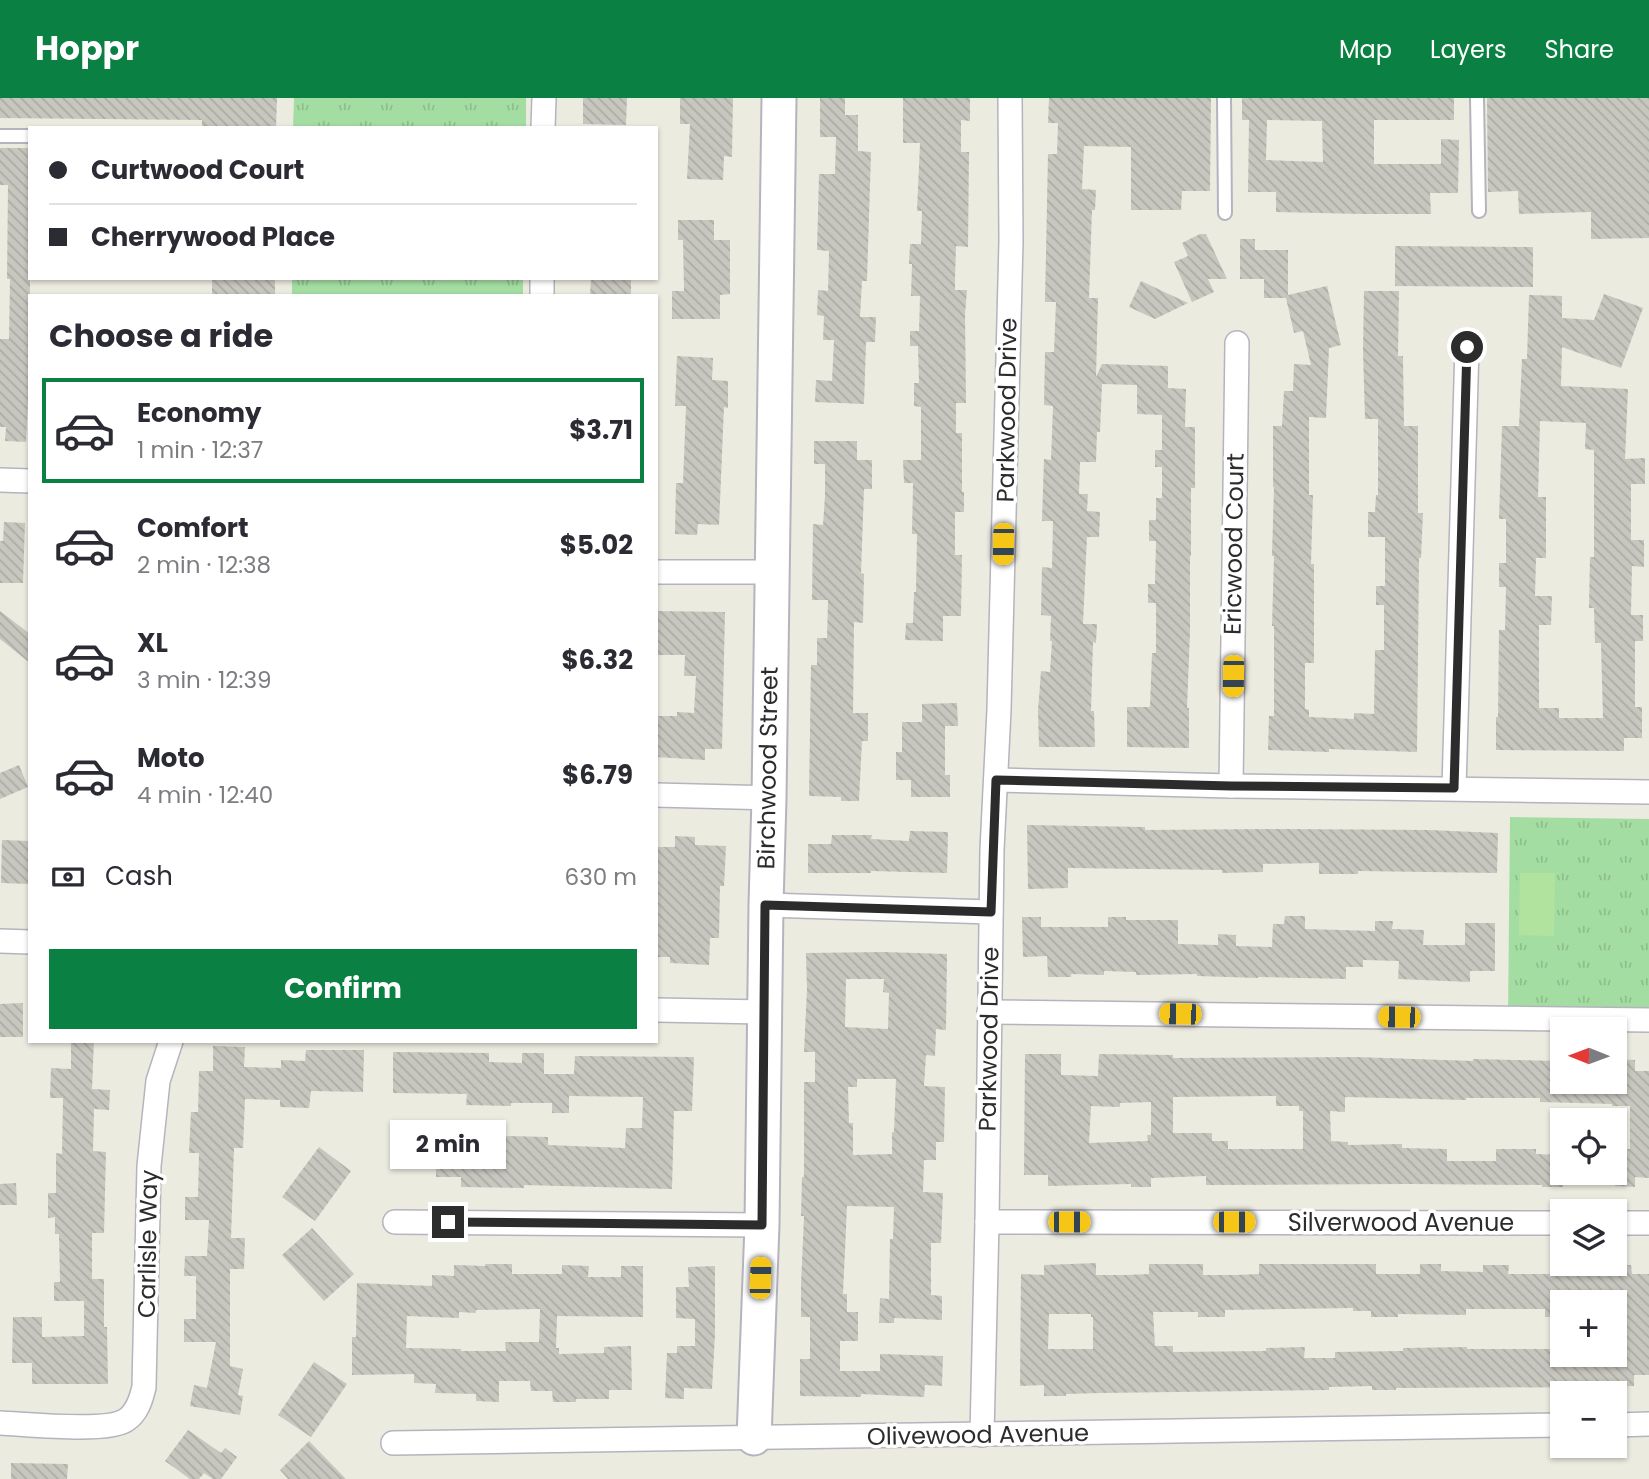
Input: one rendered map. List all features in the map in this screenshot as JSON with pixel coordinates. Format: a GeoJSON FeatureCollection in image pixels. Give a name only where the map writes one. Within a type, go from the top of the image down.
{"type":"FeatureCollection","features":[{"type":"Feature","properties":{"kind":"street"},"geometry":{"type":"LineString","coordinates":[[543,126],[544,98]]}},
{"type":"Feature","properties":{"kind":"street","name":"Birchwood Street"},"geometry":{"type":"LineString","coordinates":[[754,1438],[762,1225],[779,98]]}},
{"type":"Feature","properties":{"kind":"street","name":"Parkwood Drive"},"geometry":{"type":"LineString","coordinates":[[982,1435],[991,912],[1011,240],[1010,98]]}},
{"type":"Feature","properties":{"kind":"street","name":"Ericwood Court"},"geometry":{"type":"LineString","coordinates":[[1231,786],[1237,343]]}},
{"type":"Feature","properties":{"kind":"street"},"geometry":{"type":"LineString","coordinates":[[1454,788],[1467,347]]}},
{"type":"Feature","properties":{"kind":"street"},"geometry":{"type":"LineString","coordinates":[[0,480],[28,481]]}},
{"type":"Feature","properties":{"kind":"street"},"geometry":{"type":"LineString","coordinates":[[658,572],[771,572]]}},
{"type":"Feature","properties":{"kind":"street"},"geometry":{"type":"LineString","coordinates":[[996,780],[1649,792]]}},
{"type":"Feature","properties":{"kind":"street"},"geometry":{"type":"LineString","coordinates":[[658,795],[769,797]]}},
{"type":"Feature","properties":{"kind":"street"},"geometry":{"type":"LineString","coordinates":[[765,905],[991,912]]}},
{"type":"Feature","properties":{"kind":"street"},"geometry":{"type":"LineString","coordinates":[[0,941],[28,943]]}},
{"type":"Feature","properties":{"kind":"street"},"geometry":{"type":"LineString","coordinates":[[658,1010],[764,1012]]}},
{"type":"Feature","properties":{"kind":"street"},"geometry":{"type":"LineString","coordinates":[[989,1012],[1649,1020]]}},
{"type":"Feature","properties":{"kind":"street","name":"Carlisle Way"},"geometry":{"type":"LineString","coordinates":[[0,1423],[91,1427],[120,1424],[135,1411],[142,1398],[149,1166],[158,1081],[170,1043]]}},
{"type":"Feature","properties":{"kind":"street"},"geometry":{"type":"LineString","coordinates":[[396,1222],[762,1225]]}},
{"type":"Feature","properties":{"kind":"street","name":"Silverwood Avenue"},"geometry":{"type":"LineString","coordinates":[[987,1222],[1550,1223]]}},
{"type":"Feature","properties":{"kind":"street"},"geometry":{"type":"LineString","coordinates":[[1627,1223],[1649,1223]]}},
{"type":"Feature","properties":{"kind":"street"},"geometry":{"type":"LineString","coordinates":[[1627,1425],[1649,1424]]}},
{"type":"Feature","properties":{"kind":"street","name":"Olivewood Avenue"},"geometry":{"type":"LineString","coordinates":[[393,1443],[1550,1426]]}},
{"type":"Feature","properties":{"kind":"lane"},"geometry":{"type":"LineString","coordinates":[[1224,98],[1225,213]]}},
{"type":"Feature","properties":{"kind":"lane"},"geometry":{"type":"LineString","coordinates":[[1477,98],[1479,211]]}},
{"type":"Feature","properties":{"kind":"lane"},"geometry":{"type":"LineString","coordinates":[[0,136],[28,136]]}},
{"type":"Feature","properties":{"kind":"green space"},"geometry":{"type":"Polygon","coordinates":[[[294,98],[526,98],[526,126],[293,126],[294,98]]]}},
{"type":"Feature","properties":{"kind":"green space"},"geometry":{"type":"Polygon","coordinates":[[[292,280],[523,280],[523,294],[292,294],[292,280]]]}},
{"type":"Feature","properties":{"kind":"green space"},"geometry":{"type":"Polygon","coordinates":[[[1510,817],[1649,819],[1649,1020],[1628,1020],[1628,1017],[1508,1019],[1510,817]]]}},
{"type":"Feature","properties":{"kind":"green space"},"geometry":{"type":"Polygon","coordinates":[[[1520,873],[1555,873],[1554,936],[1519,935],[1520,873]]]}},
{"type":"Feature","properties":{"kind":"building"},"geometry":{"type":"Polygon","coordinates":[[[0,98],[277,98],[276,126],[202,126],[202,120],[0,118],[0,98]]]}},
{"type":"Feature","properties":{"kind":"building"},"geometry":{"type":"Polygon","coordinates":[[[583,98],[627,98],[626,125],[583,124],[583,98]]]}},
{"type":"Feature","properties":{"kind":"building"},"geometry":{"type":"Polygon","coordinates":[[[680,98],[733,98],[732,157],[724,156],[723,180],[687,179],[690,124],[680,124],[680,98]]]}},
{"type":"Feature","properties":{"kind":"building"},"geometry":{"type":"Polygon","coordinates":[[[820,98],[845,98],[845,115],[858,115],[858,151],[871,152],[867,281],[862,281],[860,317],[876,317],[875,342],[866,342],[864,404],[815,402],[816,380],[832,381],[834,340],[823,340],[824,316],[817,315],[818,290],[828,291],[829,251],[817,250],[819,174],[835,174],[836,137],[820,137],[820,98]]]}},
{"type":"Feature","properties":{"kind":"building"},"geometry":{"type":"Polygon","coordinates":[[[903,98],[970,98],[970,121],[961,120],[961,152],[969,152],[968,247],[956,246],[955,278],[955,290],[967,290],[966,403],[956,403],[956,433],[962,433],[964,492],[964,512],[955,512],[955,555],[962,555],[961,616],[943,616],[943,641],[905,640],[906,623],[913,623],[917,534],[912,534],[913,483],[904,483],[903,460],[921,460],[921,407],[914,406],[914,383],[919,383],[918,346],[910,346],[910,331],[919,331],[920,296],[911,296],[912,264],[909,264],[910,244],[921,244],[922,211],[917,211],[920,143],[903,143],[903,98]]]}},
{"type":"Feature","properties":{"kind":"building"},"geometry":{"type":"Polygon","coordinates":[[[1049,98],[1211,98],[1210,191],[1182,191],[1181,210],[1131,210],[1131,147],[1084,146],[1082,189],[1096,190],[1095,210],[1092,210],[1089,298],[1098,298],[1096,377],[1102,364],[1168,366],[1168,388],[1186,389],[1185,427],[1195,427],[1195,488],[1191,488],[1187,708],[1189,748],[1127,747],[1127,707],[1150,707],[1152,653],[1156,653],[1156,603],[1148,603],[1148,584],[1155,584],[1156,541],[1149,541],[1149,520],[1156,520],[1156,498],[1162,498],[1162,467],[1155,467],[1155,450],[1162,450],[1162,415],[1137,414],[1137,385],[1102,384],[1096,462],[1080,462],[1079,494],[1088,494],[1087,511],[1100,512],[1099,537],[1087,537],[1083,624],[1097,624],[1096,643],[1093,642],[1091,711],[1094,711],[1095,747],[1039,747],[1041,671],[1050,672],[1052,641],[1051,616],[1041,615],[1042,567],[1052,568],[1053,521],[1042,521],[1044,459],[1051,460],[1053,406],[1044,405],[1045,352],[1054,352],[1056,302],[1045,302],[1048,154],[1057,154],[1058,123],[1048,123],[1049,98]]]}},
{"type":"Feature","properties":{"kind":"building"},"geometry":{"type":"Polygon","coordinates":[[[1242,98],[1454,98],[1454,120],[1374,120],[1374,164],[1441,164],[1441,139],[1459,140],[1458,193],[1430,193],[1431,214],[1276,212],[1276,192],[1248,192],[1249,120],[1242,120],[1242,98]],[[1267,120],[1266,160],[1323,162],[1322,121],[1267,120]]]}},
{"type":"Feature","properties":{"kind":"building"},"geometry":{"type":"Polygon","coordinates":[[[1487,98],[1649,98],[1649,238],[1591,239],[1591,212],[1519,214],[1518,191],[1488,192],[1487,98]]]}},
{"type":"Feature","properties":{"kind":"building"},"geometry":{"type":"Polygon","coordinates":[[[0,148],[28,148],[30,294],[26,442],[5,441],[6,427],[0,427],[0,339],[9,339],[10,279],[7,279],[8,185],[0,185],[0,148]]]}},
{"type":"Feature","properties":{"kind":"building"},"geometry":{"type":"Polygon","coordinates":[[[678,220],[714,220],[714,240],[730,240],[730,294],[720,295],[720,319],[672,319],[672,291],[684,291],[683,240],[678,240],[678,220]]]}},
{"type":"Feature","properties":{"kind":"building"},"geometry":{"type":"Polygon","coordinates":[[[1200,234],[1206,234],[1227,279],[1208,279],[1214,292],[1192,302],[1174,262],[1188,256],[1182,243],[1200,234]]]}},
{"type":"Feature","properties":{"kind":"building"},"geometry":{"type":"Polygon","coordinates":[[[1240,239],[1255,239],[1255,250],[1288,250],[1288,295],[1327,286],[1341,345],[1329,348],[1326,418],[1309,417],[1309,495],[1313,495],[1311,564],[1314,564],[1314,663],[1305,663],[1305,709],[1309,710],[1309,717],[1354,719],[1354,713],[1374,714],[1375,650],[1384,650],[1384,605],[1376,605],[1376,586],[1385,586],[1385,537],[1368,537],[1368,512],[1375,512],[1378,495],[1378,419],[1365,419],[1364,291],[1399,291],[1398,356],[1403,356],[1404,426],[1418,426],[1418,513],[1423,513],[1419,558],[1417,752],[1268,750],[1269,716],[1274,716],[1273,426],[1282,426],[1284,391],[1293,391],[1294,364],[1311,365],[1303,331],[1294,333],[1286,298],[1264,298],[1264,279],[1240,279],[1240,239]]]}},
{"type":"Feature","properties":{"kind":"building"},"geometry":{"type":"Polygon","coordinates":[[[1395,246],[1533,247],[1533,287],[1395,286],[1395,246]]]}},
{"type":"Feature","properties":{"kind":"building"},"geometry":{"type":"Polygon","coordinates":[[[212,280],[275,280],[275,294],[212,294],[212,280]]]}},
{"type":"Feature","properties":{"kind":"building"},"geometry":{"type":"Polygon","coordinates":[[[591,280],[631,280],[631,294],[590,294],[591,280]]]}},
{"type":"Feature","properties":{"kind":"building"},"geometry":{"type":"Polygon","coordinates":[[[1141,281],[1188,303],[1155,319],[1129,307],[1141,281]]]}},
{"type":"Feature","properties":{"kind":"building"},"geometry":{"type":"Polygon","coordinates":[[[1604,294],[1643,308],[1621,368],[1562,347],[1561,386],[1628,389],[1625,459],[1645,458],[1645,484],[1631,484],[1631,540],[1644,540],[1644,567],[1632,566],[1631,615],[1643,615],[1643,641],[1635,641],[1635,707],[1642,707],[1642,738],[1624,738],[1624,751],[1496,750],[1499,630],[1505,630],[1506,587],[1499,587],[1499,563],[1506,563],[1506,519],[1499,519],[1502,426],[1519,426],[1522,359],[1527,359],[1529,295],[1562,296],[1562,318],[1594,320],[1604,294]],[[1540,421],[1538,497],[1546,497],[1546,558],[1536,558],[1535,596],[1552,596],[1551,625],[1539,625],[1539,708],[1559,708],[1559,718],[1603,718],[1601,643],[1595,643],[1594,608],[1589,608],[1590,557],[1594,557],[1594,450],[1585,449],[1586,423],[1540,421]]]}},
{"type":"Feature","properties":{"kind":"building"},"geometry":{"type":"Polygon","coordinates":[[[677,356],[713,358],[712,380],[728,381],[728,408],[724,407],[719,525],[698,524],[697,535],[675,534],[676,483],[683,483],[686,406],[675,406],[677,356]]]}},
{"type":"Feature","properties":{"kind":"building"},"geometry":{"type":"Polygon","coordinates":[[[814,441],[857,441],[857,460],[872,460],[872,489],[864,489],[861,573],[864,574],[863,623],[854,622],[853,713],[868,713],[868,741],[862,741],[859,801],[841,801],[841,797],[809,796],[811,665],[817,665],[817,638],[827,638],[828,600],[812,600],[813,524],[823,525],[825,496],[825,464],[814,464],[814,441]]]}},
{"type":"Feature","properties":{"kind":"building"},"geometry":{"type":"Polygon","coordinates":[[[4,522],[25,523],[23,583],[0,583],[0,541],[3,541],[4,522]]]}},
{"type":"Feature","properties":{"kind":"building"},"geometry":{"type":"Polygon","coordinates":[[[0,611],[28,632],[28,661],[0,639],[0,611]]]}},
{"type":"Feature","properties":{"kind":"building"},"geometry":{"type":"Polygon","coordinates":[[[658,611],[725,612],[722,749],[705,749],[705,760],[658,757],[658,716],[677,716],[677,712],[694,713],[696,676],[684,676],[685,655],[658,655],[658,611]]]}},
{"type":"Feature","properties":{"kind":"building"},"geometry":{"type":"Polygon","coordinates":[[[957,703],[958,726],[945,726],[945,775],[950,775],[950,797],[911,797],[911,780],[896,780],[896,752],[902,752],[902,722],[922,722],[922,704],[957,703]]]}},
{"type":"Feature","properties":{"kind":"building"},"geometry":{"type":"Polygon","coordinates":[[[19,765],[28,787],[0,799],[0,773],[19,765]]]}},
{"type":"Feature","properties":{"kind":"building"},"geometry":{"type":"Polygon","coordinates":[[[1027,825],[1145,827],[1145,830],[1428,830],[1498,833],[1497,873],[1358,871],[1358,874],[1319,874],[1319,863],[1263,864],[1263,872],[1222,873],[1222,870],[1068,868],[1068,888],[1028,889],[1027,825]]]}},
{"type":"Feature","properties":{"kind":"building"},"geometry":{"type":"Polygon","coordinates":[[[910,831],[948,832],[947,873],[808,873],[808,844],[831,844],[832,835],[872,835],[871,839],[909,841],[910,831]]]}},
{"type":"Feature","properties":{"kind":"building"},"geometry":{"type":"Polygon","coordinates":[[[675,836],[695,837],[695,845],[726,846],[724,886],[720,886],[719,938],[710,938],[709,965],[670,963],[670,957],[658,957],[658,847],[675,847],[675,836]]]}},
{"type":"Feature","properties":{"kind":"building"},"geometry":{"type":"Polygon","coordinates":[[[2,840],[28,841],[28,884],[1,883],[2,840]]]}},
{"type":"Feature","properties":{"kind":"building"},"geometry":{"type":"Polygon","coordinates":[[[1285,916],[1305,916],[1305,929],[1375,931],[1375,921],[1393,921],[1392,929],[1424,930],[1423,945],[1465,945],[1465,923],[1495,923],[1495,971],[1470,971],[1470,982],[1398,979],[1399,961],[1363,960],[1363,967],[1346,967],[1346,979],[1197,974],[1136,975],[1136,972],[1104,971],[1104,975],[1071,974],[1071,977],[1048,977],[1047,956],[1023,957],[1022,917],[1041,917],[1041,927],[1108,927],[1108,917],[1126,917],[1126,920],[1178,920],[1178,944],[1218,945],[1218,934],[1236,935],[1236,946],[1272,947],[1273,924],[1284,924],[1285,916]]]}},
{"type":"Feature","properties":{"kind":"building"},"geometry":{"type":"Polygon","coordinates":[[[806,953],[947,954],[946,1030],[936,1029],[935,1056],[926,1055],[924,1086],[945,1087],[944,1142],[936,1142],[936,1160],[924,1160],[923,1192],[943,1193],[941,1243],[931,1243],[931,1295],[942,1296],[942,1320],[894,1318],[894,1323],[879,1323],[880,1298],[889,1299],[890,1239],[893,1239],[894,1207],[847,1206],[843,1294],[847,1294],[847,1312],[858,1312],[858,1341],[840,1341],[840,1371],[880,1371],[880,1354],[943,1356],[942,1386],[925,1385],[924,1397],[861,1394],[861,1397],[800,1396],[800,1359],[810,1359],[810,1317],[801,1317],[804,1082],[815,1082],[815,1052],[804,1052],[806,953]],[[846,979],[845,1027],[888,1029],[889,993],[883,992],[884,979],[846,979]],[[857,1079],[857,1087],[848,1087],[849,1123],[853,1123],[853,1155],[892,1154],[896,1079],[857,1079]]]}},
{"type":"Feature","properties":{"kind":"building"},"geometry":{"type":"Polygon","coordinates":[[[23,1003],[23,1037],[0,1037],[0,1004],[23,1003]]]}},
{"type":"Feature","properties":{"kind":"building"},"geometry":{"type":"Polygon","coordinates":[[[71,1043],[94,1043],[92,1089],[110,1090],[109,1110],[94,1109],[93,1151],[106,1152],[104,1233],[92,1233],[92,1279],[104,1279],[108,1384],[32,1384],[32,1363],[12,1363],[13,1317],[42,1317],[42,1337],[84,1336],[84,1301],[54,1301],[54,1282],[60,1282],[59,1234],[55,1234],[55,1217],[48,1218],[48,1193],[56,1193],[56,1153],[62,1154],[63,1098],[50,1098],[51,1068],[71,1069],[71,1043]]]}},
{"type":"Feature","properties":{"kind":"building"},"geometry":{"type":"Polygon","coordinates":[[[213,1046],[245,1047],[244,1067],[281,1068],[281,1060],[305,1061],[306,1050],[364,1050],[363,1092],[311,1091],[309,1108],[280,1107],[280,1100],[245,1099],[243,1148],[234,1148],[231,1238],[245,1238],[244,1269],[230,1269],[230,1366],[243,1369],[238,1395],[243,1396],[240,1415],[190,1406],[194,1385],[207,1388],[216,1342],[184,1342],[184,1319],[196,1319],[196,1276],[184,1276],[185,1256],[207,1256],[209,1220],[185,1220],[185,1197],[198,1197],[199,1153],[189,1153],[191,1112],[198,1112],[199,1071],[213,1071],[213,1046]]]}},
{"type":"Feature","properties":{"kind":"building"},"geometry":{"type":"Polygon","coordinates":[[[393,1052],[489,1053],[489,1062],[522,1063],[522,1053],[544,1053],[544,1074],[574,1074],[575,1056],[694,1057],[692,1111],[674,1111],[672,1189],[524,1185],[524,1188],[461,1187],[461,1177],[436,1177],[436,1166],[391,1164],[392,1122],[427,1123],[427,1128],[465,1127],[465,1140],[503,1140],[503,1136],[548,1137],[548,1145],[625,1148],[626,1128],[642,1128],[643,1097],[569,1096],[569,1113],[552,1113],[552,1103],[466,1105],[467,1094],[393,1093],[393,1052]]]}},
{"type":"Feature","properties":{"kind":"building"},"geometry":{"type":"Polygon","coordinates":[[[1025,1054],[1061,1054],[1061,1075],[1098,1076],[1099,1054],[1173,1055],[1173,1058],[1356,1057],[1550,1061],[1550,1094],[1628,1094],[1628,1060],[1635,1060],[1635,1071],[1649,1071],[1649,1178],[1635,1177],[1635,1187],[1615,1186],[1627,1185],[1630,1106],[1540,1102],[1540,1098],[1466,1100],[1345,1097],[1345,1112],[1330,1111],[1331,1141],[1348,1142],[1348,1145],[1402,1144],[1402,1148],[1447,1149],[1447,1161],[1496,1161],[1496,1149],[1536,1149],[1536,1154],[1550,1155],[1550,1185],[1563,1187],[1408,1184],[1206,1185],[1206,1176],[1151,1178],[1151,1187],[1131,1187],[1131,1184],[1048,1186],[1048,1175],[1024,1175],[1025,1054]],[[1276,1096],[1173,1097],[1173,1133],[1212,1133],[1212,1141],[1228,1141],[1228,1149],[1303,1149],[1303,1111],[1299,1111],[1299,1106],[1276,1106],[1276,1096]],[[1151,1102],[1120,1103],[1120,1107],[1091,1106],[1089,1143],[1148,1141],[1147,1135],[1151,1135],[1151,1102]]]}},
{"type":"Feature","properties":{"kind":"building"},"geometry":{"type":"Polygon","coordinates":[[[319,1147],[351,1171],[315,1221],[282,1197],[319,1147]]]}},
{"type":"Feature","properties":{"kind":"building"},"geometry":{"type":"Polygon","coordinates":[[[16,1183],[17,1205],[0,1205],[0,1184],[16,1183]]]}},
{"type":"Feature","properties":{"kind":"building"},"geometry":{"type":"Polygon","coordinates":[[[312,1228],[354,1274],[324,1301],[282,1255],[312,1228]]]}},
{"type":"Feature","properties":{"kind":"building"},"geometry":{"type":"Polygon","coordinates":[[[1096,1263],[1096,1275],[1149,1274],[1149,1264],[1203,1264],[1203,1275],[1259,1274],[1259,1264],[1376,1264],[1376,1274],[1420,1274],[1420,1264],[1441,1264],[1441,1271],[1483,1272],[1483,1265],[1509,1265],[1508,1274],[1627,1276],[1627,1265],[1631,1265],[1632,1274],[1649,1274],[1649,1375],[1634,1375],[1634,1386],[1627,1386],[1627,1381],[1550,1381],[1550,1387],[1372,1390],[1372,1386],[1329,1387],[1329,1390],[1044,1396],[1044,1385],[1020,1386],[1021,1274],[1044,1275],[1044,1265],[1096,1263]],[[1550,1290],[1550,1317],[1545,1317],[1545,1309],[1466,1309],[1466,1315],[1398,1314],[1398,1317],[1371,1317],[1371,1311],[1353,1311],[1353,1308],[1225,1310],[1225,1317],[1198,1317],[1198,1312],[1153,1312],[1155,1346],[1173,1346],[1173,1352],[1266,1351],[1266,1348],[1305,1347],[1304,1358],[1335,1358],[1335,1352],[1403,1351],[1403,1348],[1550,1349],[1550,1367],[1627,1367],[1627,1290],[1550,1290]],[[1049,1314],[1048,1349],[1093,1349],[1091,1314],[1049,1314]]]}},
{"type":"Feature","properties":{"kind":"building"},"geometry":{"type":"Polygon","coordinates":[[[485,1264],[512,1264],[512,1274],[562,1274],[562,1265],[589,1266],[588,1277],[621,1277],[621,1266],[643,1266],[643,1317],[557,1316],[556,1348],[559,1348],[559,1354],[604,1353],[604,1347],[631,1346],[632,1390],[609,1390],[609,1399],[553,1402],[552,1391],[531,1391],[530,1381],[499,1381],[499,1402],[476,1401],[476,1394],[435,1393],[436,1384],[414,1383],[414,1374],[352,1375],[357,1283],[432,1286],[432,1275],[454,1276],[454,1265],[486,1266],[485,1264]],[[540,1309],[476,1310],[476,1313],[459,1312],[459,1318],[407,1316],[406,1348],[506,1351],[505,1342],[539,1342],[540,1309]]]}},
{"type":"Feature","properties":{"kind":"building"},"geometry":{"type":"Polygon","coordinates":[[[715,1266],[712,1389],[684,1388],[684,1399],[665,1398],[667,1353],[677,1353],[677,1346],[695,1346],[695,1319],[676,1318],[676,1287],[689,1287],[688,1267],[715,1266]]]}},
{"type":"Feature","properties":{"kind":"building"},"geometry":{"type":"Polygon","coordinates":[[[314,1362],[347,1384],[311,1437],[278,1415],[314,1362]]]}},
{"type":"Feature","properties":{"kind":"building"},"geometry":{"type":"Polygon","coordinates":[[[188,1430],[221,1453],[225,1448],[237,1457],[221,1479],[213,1479],[204,1473],[199,1479],[190,1479],[165,1461],[188,1430]]]}},
{"type":"Feature","properties":{"kind":"building"},"geometry":{"type":"Polygon","coordinates":[[[309,1441],[346,1479],[288,1479],[280,1470],[309,1441]]]}},
{"type":"Feature","properties":{"kind":"building"},"geometry":{"type":"Polygon","coordinates":[[[11,1463],[68,1464],[67,1479],[11,1479],[11,1463]]]}},
{"type":"Feature","properties":{"kind":"route"},"geometry":{"type":"LineString","coordinates":[[448,1222],[762,1225],[765,905],[991,912],[996,780],[1454,788],[1467,347]]}}]}
